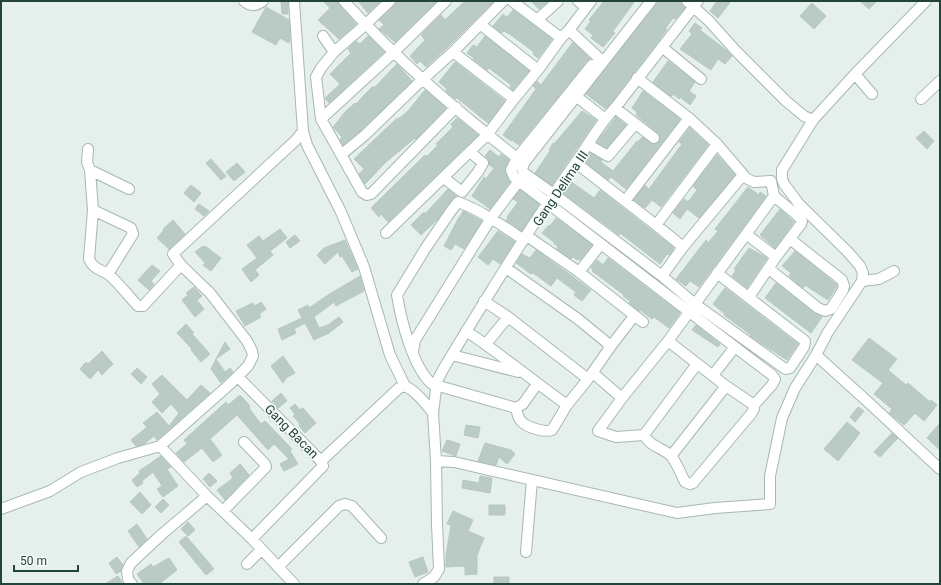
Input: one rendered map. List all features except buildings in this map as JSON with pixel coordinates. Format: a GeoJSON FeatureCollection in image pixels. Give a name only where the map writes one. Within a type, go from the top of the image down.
{"type":"FeatureCollection","features":[{"type":"Feature","properties":{"kind":"street"},"geometry":{"type":"LineString","coordinates":[[244,1],[249,5],[254,6],[264,1]]}},
{"type":"Feature","properties":{"kind":"street"},"geometry":{"type":"LineString","coordinates":[[294,1],[302,131],[307,145],[341,212],[364,267],[390,355],[405,386],[422,400],[433,413]]}},
{"type":"Feature","properties":{"kind":"street"},"geometry":{"type":"LineString","coordinates":[[344,1],[393,54],[487,135],[517,158]]}},
{"type":"Feature","properties":{"kind":"street"},"geometry":{"type":"LineString","coordinates":[[390,1],[334,52],[321,68],[316,77],[321,120],[342,154],[362,192],[366,195],[371,194],[456,107]]}},
{"type":"Feature","properties":{"kind":"street"},"geometry":{"type":"LineString","coordinates":[[321,120],[393,54],[446,1]]}},
{"type":"Feature","properties":{"kind":"street"},"geometry":{"type":"LineString","coordinates":[[342,154],[453,52],[503,1]]}},
{"type":"Feature","properties":{"kind":"street"},"geometry":{"type":"LineString","coordinates":[[512,1],[561,38]]}},
{"type":"Feature","properties":{"kind":"street"},"geometry":{"type":"LineString","coordinates":[[537,20],[558,1]]}},
{"type":"Feature","properties":{"kind":"street"},"geometry":{"type":"LineString","coordinates":[[643,1],[599,58],[517,158],[511,170],[514,177],[519,181],[551,198],[662,276],[692,308],[734,347],[772,375],[775,379],[772,386],[754,405],[754,409],[751,414],[694,483],[690,484],[685,482],[671,456],[651,444],[644,435]]}},
{"type":"Feature","properties":{"kind":"street"},"geometry":{"type":"LineString","coordinates":[[651,1],[524,163],[522,169],[524,173],[601,244],[692,308],[786,370],[790,368],[804,347],[805,341],[717,273]]}},
{"type":"Feature","properties":{"kind":"street"},"geometry":{"type":"LineString","coordinates":[[436,461],[454,462],[677,513],[715,508],[770,504],[770,476],[782,418],[795,388],[816,356],[828,332],[862,282],[863,273],[860,266],[848,252],[799,204],[782,179],[782,170],[813,120],[855,74],[926,1]]}},
{"type":"Feature","properties":{"kind":"street"},"geometry":{"type":"LineString","coordinates":[[386,233],[487,135],[561,38],[569,30],[585,3]]}},
{"type":"Feature","properties":{"kind":"street"},"geometry":{"type":"LineString","coordinates":[[693,3],[786,101],[804,116],[813,120]]}},
{"type":"Feature","properties":{"kind":"street","name":"Gang Delima III"},"geometry":{"type":"LineString","coordinates":[[436,386],[452,355],[484,301],[551,198],[576,164],[604,118],[615,108],[662,47],[693,3]]}},
{"type":"Feature","properties":{"kind":"street"},"geometry":{"type":"LineString","coordinates":[[480,24],[538,70]]}},
{"type":"Feature","properties":{"kind":"street"},"geometry":{"type":"LineString","coordinates":[[569,30],[599,58]]}},
{"type":"Feature","properties":{"kind":"street"},"geometry":{"type":"LineString","coordinates":[[323,36],[334,52]]}},
{"type":"Feature","properties":{"kind":"street"},"geometry":{"type":"LineString","coordinates":[[662,47],[701,79]]}},
{"type":"Feature","properties":{"kind":"street"},"geometry":{"type":"LineString","coordinates":[[453,52],[514,99]]}},
{"type":"Feature","properties":{"kind":"street"},"geometry":{"type":"LineString","coordinates":[[855,74],[872,94]]}},
{"type":"Feature","properties":{"kind":"street"},"geometry":{"type":"LineString","coordinates":[[637,78],[688,118],[717,144],[743,175],[754,182],[782,179]]}},
{"type":"Feature","properties":{"kind":"street"},"geometry":{"type":"LineString","coordinates":[[921,99],[940,81]]}},
{"type":"Feature","properties":{"kind":"street"},"geometry":{"type":"LineString","coordinates":[[577,97],[604,118]]}},
{"type":"Feature","properties":{"kind":"street"},"geometry":{"type":"LineString","coordinates":[[615,108],[654,138]]}},
{"type":"Feature","properties":{"kind":"street"},"geometry":{"type":"LineString","coordinates":[[625,201],[688,118]]}},
{"type":"Feature","properties":{"kind":"street"},"geometry":{"type":"LineString","coordinates":[[588,145],[608,156],[635,124]]}},
{"type":"Feature","properties":{"kind":"street"},"geometry":{"type":"LineString","coordinates":[[1,509],[50,491],[81,472],[118,458],[160,446],[238,377],[248,366],[253,356],[247,341],[210,293],[181,265],[173,254],[296,140],[302,131]]}},
{"type":"Feature","properties":{"kind":"street"},"geometry":{"type":"LineString","coordinates":[[656,225],[717,144]]}},
{"type":"Feature","properties":{"kind":"street"},"geometry":{"type":"LineString","coordinates":[[88,149],[87,162],[90,170],[93,210],[89,259],[92,265],[97,270],[108,274],[138,306],[143,306],[181,265]]}},
{"type":"Feature","properties":{"kind":"street"},"geometry":{"type":"LineString","coordinates":[[444,178],[462,192],[482,167],[483,163],[470,152]]}},
{"type":"Feature","properties":{"kind":"street"},"geometry":{"type":"LineString","coordinates":[[576,164],[683,247]]}},
{"type":"Feature","properties":{"kind":"street"},"geometry":{"type":"LineString","coordinates":[[90,170],[129,189]]}},
{"type":"Feature","properties":{"kind":"street"},"geometry":{"type":"LineString","coordinates":[[662,276],[683,247],[743,175]]}},
{"type":"Feature","properties":{"kind":"street"},"geometry":{"type":"LineString","coordinates":[[413,353],[415,340],[491,218],[519,181]]}},
{"type":"Feature","properties":{"kind":"street"},"geometry":{"type":"LineString","coordinates":[[748,297],[802,221],[774,196],[771,181]]}},
{"type":"Feature","properties":{"kind":"street"},"geometry":{"type":"LineString","coordinates":[[697,364],[644,435],[616,437],[598,431],[692,308],[774,196]]}},
{"type":"Feature","properties":{"kind":"street"},"geometry":{"type":"LineString","coordinates":[[537,384],[523,404],[516,408],[436,386],[426,380],[419,369],[406,334],[398,295],[425,249],[458,202],[471,207],[526,238],[579,272],[643,322]]}},
{"type":"Feature","properties":{"kind":"street"},"geometry":{"type":"LineString","coordinates":[[93,210],[131,228],[134,234],[108,274]]}},
{"type":"Feature","properties":{"kind":"street"},"geometry":{"type":"LineString","coordinates":[[746,234],[776,257]]}},
{"type":"Feature","properties":{"kind":"street"},"geometry":{"type":"LineString","coordinates":[[769,269],[818,308],[825,311],[831,309],[843,290],[844,286],[842,280],[790,239]]}},
{"type":"Feature","properties":{"kind":"street"},"geometry":{"type":"LineString","coordinates":[[579,272],[601,244]]}},
{"type":"Feature","properties":{"kind":"street"},"geometry":{"type":"LineString","coordinates":[[506,268],[578,319],[611,346]]}},
{"type":"Feature","properties":{"kind":"street"},"geometry":{"type":"LineString","coordinates":[[862,282],[879,279],[894,271]]}},
{"type":"Feature","properties":{"kind":"street"},"geometry":{"type":"LineString","coordinates":[[484,301],[622,398]]}},
{"type":"Feature","properties":{"kind":"street"},"geometry":{"type":"LineString","coordinates":[[516,408],[521,421],[534,429],[548,432],[554,427],[567,405],[591,376],[611,346],[634,316]]}},
{"type":"Feature","properties":{"kind":"street"},"geometry":{"type":"LineString","coordinates":[[486,344],[508,317]]}},
{"type":"Feature","properties":{"kind":"street"},"geometry":{"type":"LineString","coordinates":[[466,331],[486,344],[522,373],[567,405]]}},
{"type":"Feature","properties":{"kind":"street"},"geometry":{"type":"LineString","coordinates":[[668,340],[726,386],[754,405]]}},
{"type":"Feature","properties":{"kind":"street"},"geometry":{"type":"LineString","coordinates":[[713,375],[734,347]]}},
{"type":"Feature","properties":{"kind":"street"},"geometry":{"type":"LineString","coordinates":[[452,355],[522,373]]}},
{"type":"Feature","properties":{"kind":"street"},"geometry":{"type":"LineString","coordinates":[[816,356],[940,469]]}},
{"type":"Feature","properties":{"kind":"street","name":"Gang Bacan"},"geometry":{"type":"LineString","coordinates":[[238,377],[321,461],[323,466],[252,539]]}},
{"type":"Feature","properties":{"kind":"street"},"geometry":{"type":"LineString","coordinates":[[321,461],[399,388],[405,386]]}},
{"type":"Feature","properties":{"kind":"street"},"geometry":{"type":"LineString","coordinates":[[423,584],[434,577],[439,569],[433,413],[436,386]]}},
{"type":"Feature","properties":{"kind":"street"},"geometry":{"type":"LineString","coordinates":[[671,456],[726,386]]}},
{"type":"Feature","properties":{"kind":"street"},"geometry":{"type":"LineString","coordinates":[[223,511],[266,468],[265,464],[244,442]]}},
{"type":"Feature","properties":{"kind":"street"},"geometry":{"type":"LineString","coordinates":[[160,446],[207,496],[252,539],[294,584]]}},
{"type":"Feature","properties":{"kind":"street"},"geometry":{"type":"LineString","coordinates":[[526,552],[532,480]]}},
{"type":"Feature","properties":{"kind":"street"},"geometry":{"type":"LineString","coordinates":[[132,584],[128,578],[127,571],[131,563],[160,534],[207,496]]}},
{"type":"Feature","properties":{"kind":"street"},"geometry":{"type":"LineString","coordinates":[[278,567],[339,506],[345,504],[352,506],[381,538]]}},
{"type":"Feature","properties":{"kind":"street"},"geometry":{"type":"LineString","coordinates":[[246,564],[261,550]]}}]}
